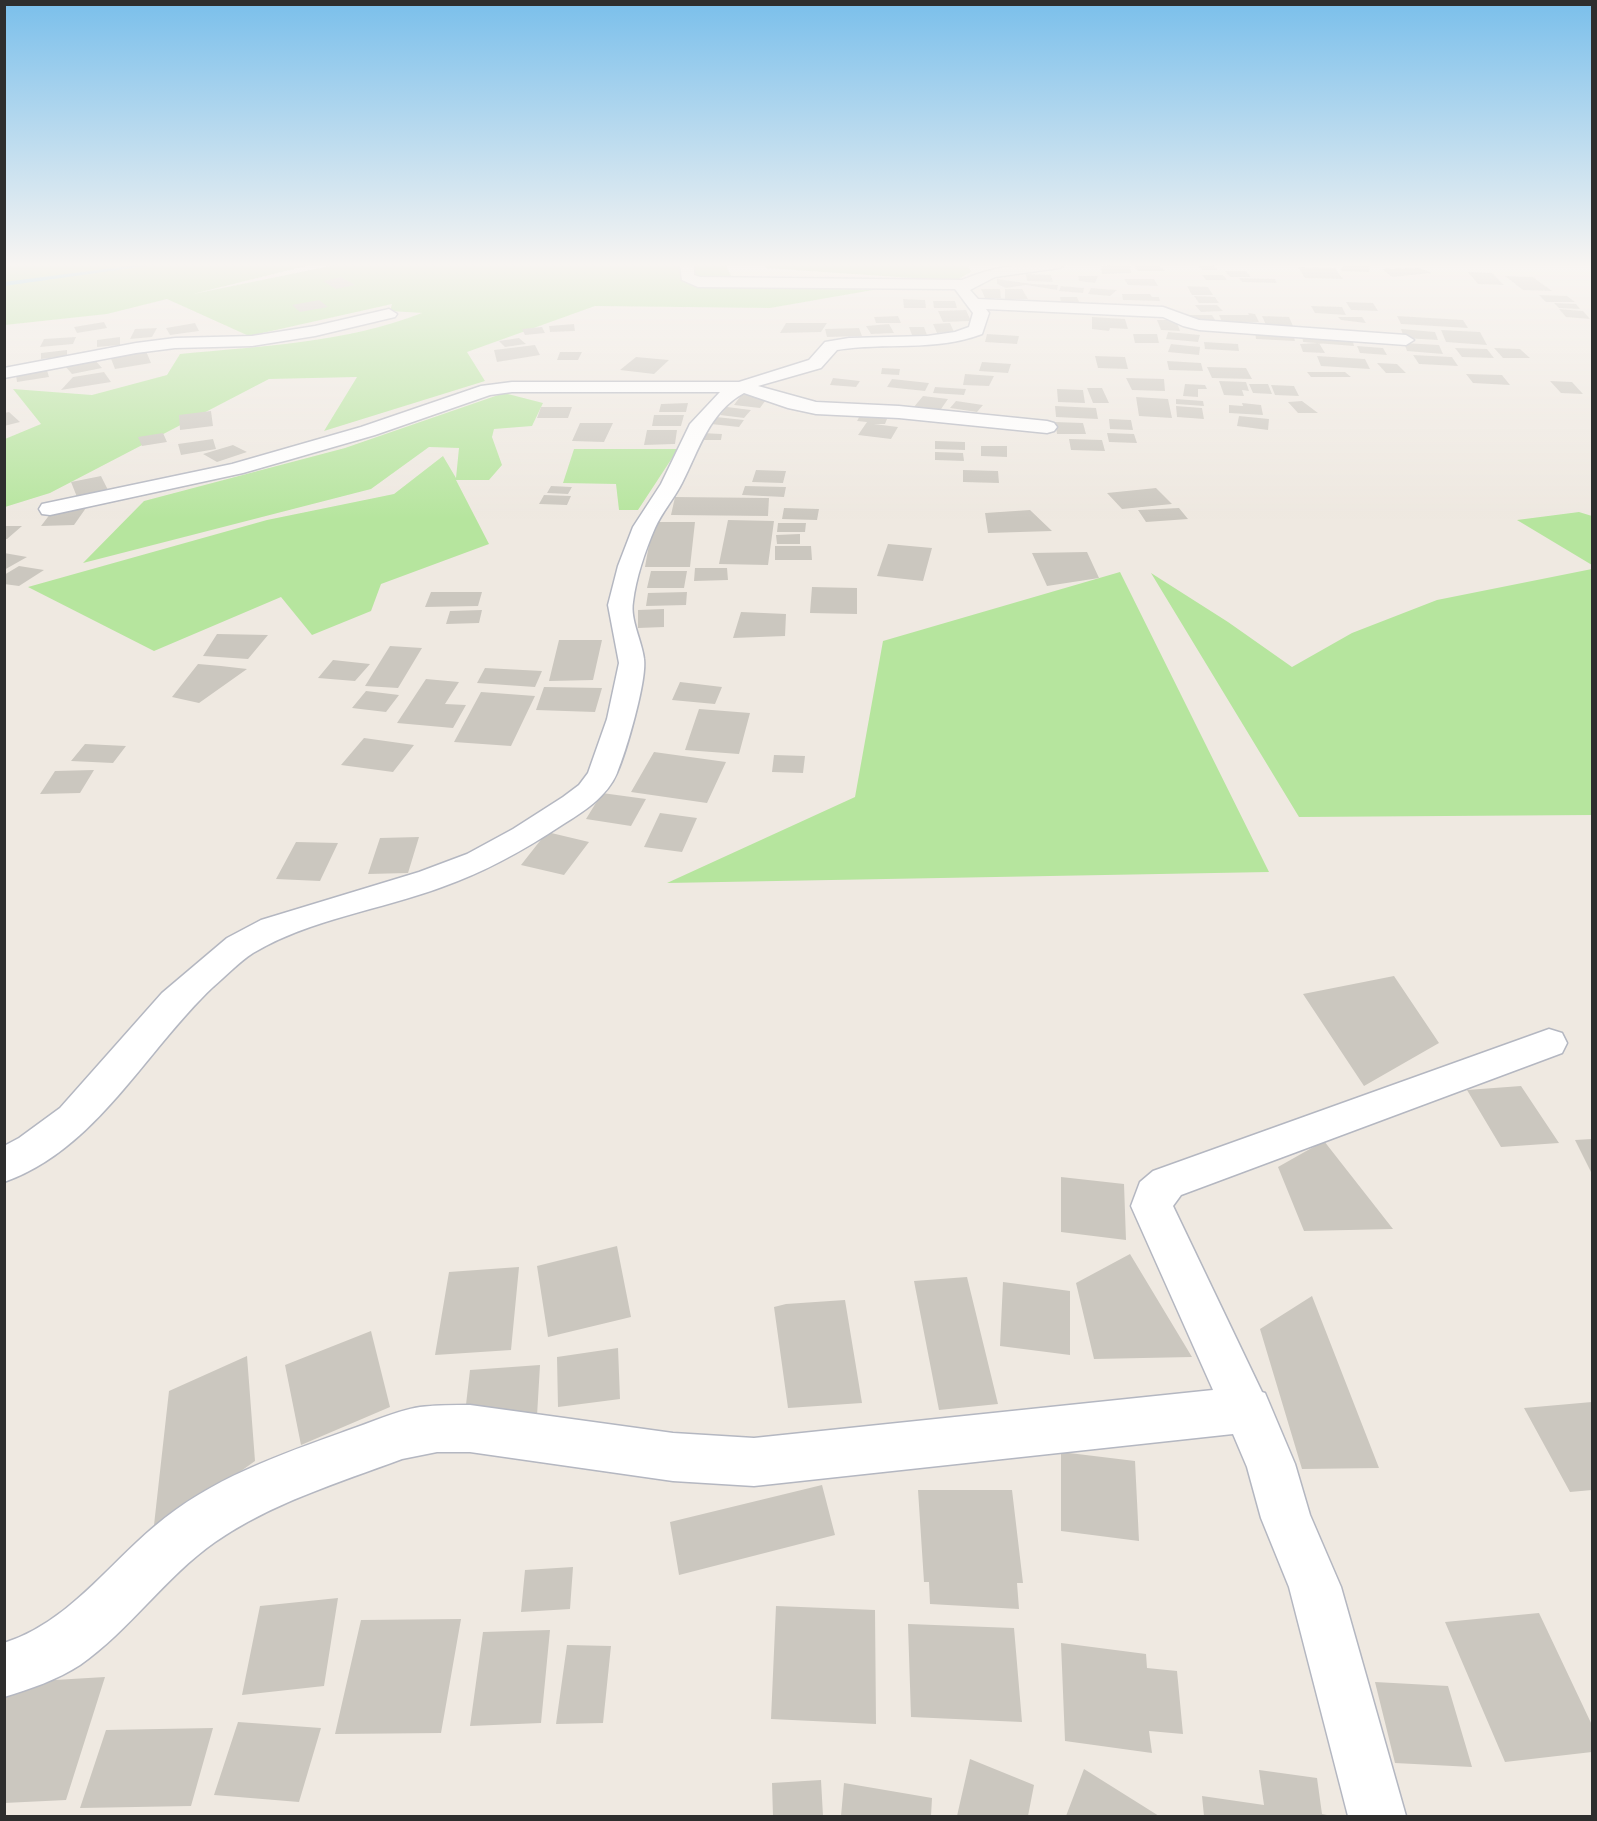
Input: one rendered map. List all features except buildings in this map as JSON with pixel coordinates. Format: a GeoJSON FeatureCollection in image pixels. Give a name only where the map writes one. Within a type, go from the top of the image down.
{"type":"FeatureCollection","features":[{"type":"Feature","properties":{"kind":"street"},"geometry":{"type":"LineString","coordinates":[[4,373],[131,349]]}},
{"type":"Feature","properties":{"kind":"street"},"geometry":{"type":"LineString","coordinates":[[4,1165],[33,1150],[74,1119],[175,1002],[239,946],[273,928],[430,880],[478,861],[524,836],[574,804],[589,791],[602,775],[621,719],[632,663],[620,605],[630,566],[644,527],[675,476],[700,424],[729,394],[770,376],[815,364],[828,349]]}},
{"type":"Feature","properties":{"kind":"street"},"geometry":{"type":"LineString","coordinates":[[50,509],[236,469],[368,430],[487,390],[501,388],[744,387],[795,404],[816,408],[914,413],[1047,427]]}},
{"type":"Feature","properties":{"kind":"street"},"geometry":{"type":"LineString","coordinates":[[1377,1816],[1315,1587],[1286,1518],[1271,1464],[1248,1409],[1152,1206],[1155,1194],[1167,1183],[1549,1043]]}},
{"type":"Feature","properties":{"kind":"street"},"geometry":{"type":"LineString","coordinates":[[4,1670],[35,1659],[59,1647],[82,1630],[167,1548],[221,1509],[248,1495],[402,1435],[425,1429],[471,1428],[699,1459],[754,1462],[1248,1409]]}},
{"type":"Feature","properties":{"kind":"green space"},"geometry":{"type":"Polygon","coordinates":[[[231,349],[475,349],[467,352],[485,381],[324,431],[357,377],[269,379],[50,493],[5,507],[5,439],[41,424],[13,389],[92,395],[167,375],[180,354],[231,349]]]}},
{"type":"Feature","properties":{"kind":"green space"},"geometry":{"type":"Polygon","coordinates":[[[504,393],[543,403],[532,426],[494,429],[492,437],[502,465],[489,480],[456,480],[489,544],[381,584],[371,611],[312,635],[281,597],[154,651],[28,587],[267,520],[394,494],[443,456],[456,478],[459,448],[429,447],[371,489],[83,563],[144,501],[345,448],[504,393]]]}},
{"type":"Feature","properties":{"kind":"green space"},"geometry":{"type":"Polygon","coordinates":[[[574,449],[678,449],[638,510],[619,510],[616,484],[563,483],[574,449]]]}},
{"type":"Feature","properties":{"kind":"green space"},"geometry":{"type":"Polygon","coordinates":[[[1579,512],[1592,516],[1592,565],[1517,520],[1579,512]]]}},
{"type":"Feature","properties":{"kind":"green space"},"geometry":{"type":"Polygon","coordinates":[[[1592,569],[1592,815],[1299,817],[1151,573],[1228,622],[1292,667],[1352,633],[1437,600],[1592,569]]]}},
{"type":"Feature","properties":{"kind":"green space"},"geometry":{"type":"Polygon","coordinates":[[[1120,572],[1269,872],[667,883],[855,797],[883,641],[1120,572]]]}}]}
